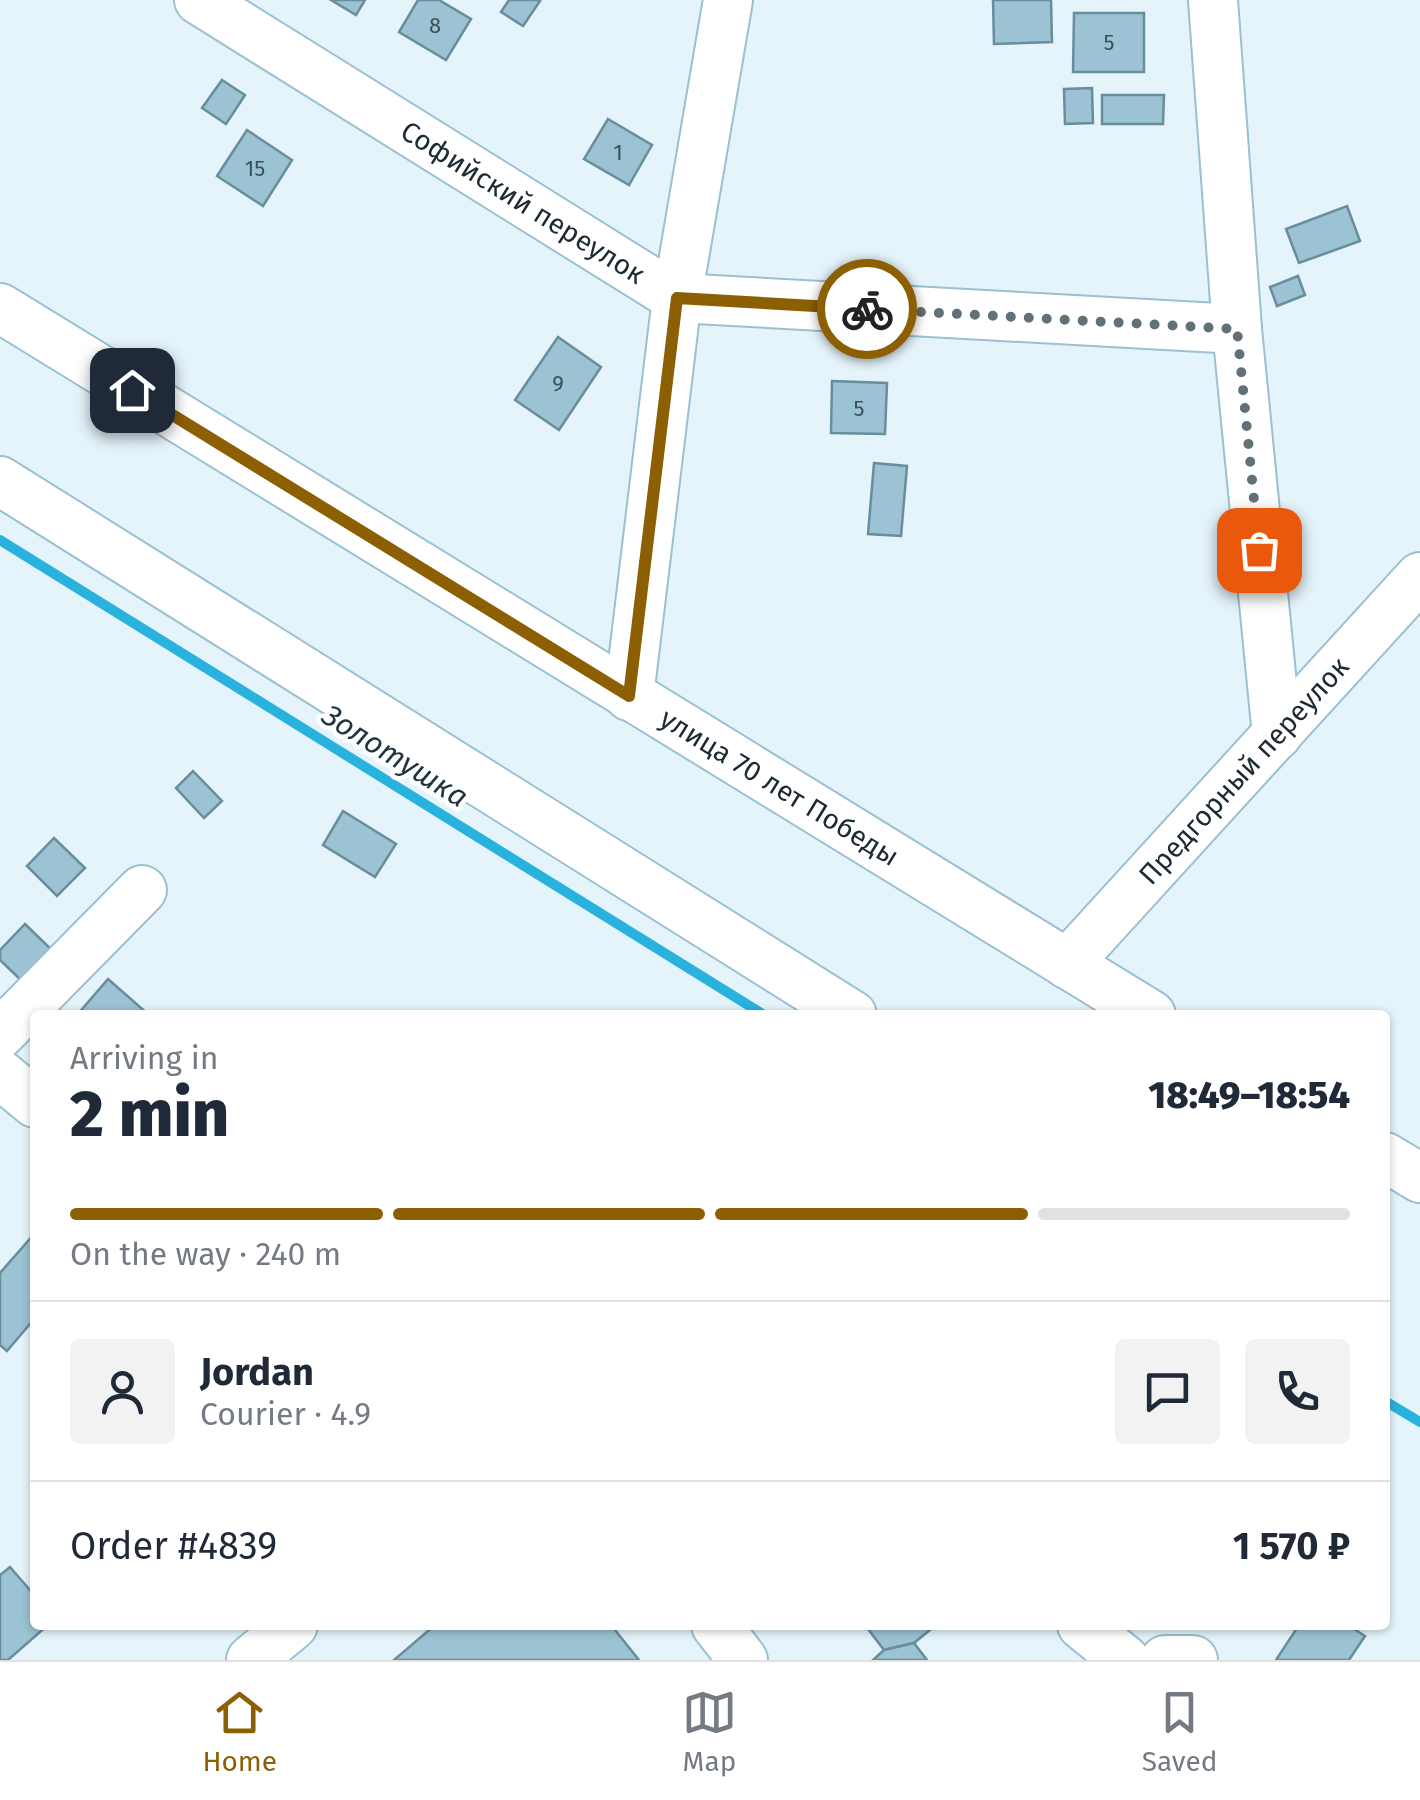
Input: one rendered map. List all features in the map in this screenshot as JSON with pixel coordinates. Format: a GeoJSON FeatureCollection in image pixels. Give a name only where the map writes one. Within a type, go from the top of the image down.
{"type":"FeatureCollection","features":[{"type":"Feature","properties":{"kind":"street","name":"Софийский переулок"},"geometry":{"type":"LineString","coordinates":[[199,0],[677,298],[1237,329]]}},
{"type":"Feature","properties":{"kind":"street"},"geometry":{"type":"LineString","coordinates":[[629,696],[677,298],[728,0]]}},
{"type":"Feature","properties":{"kind":"street"},"geometry":{"type":"LineString","coordinates":[[1213,0],[1237,329],[1277,735]]}},
{"type":"Feature","properties":{"kind":"street","name":"улица 70 лет Победы"},"geometry":{"type":"LineString","coordinates":[[0,308],[1143,1010]]}},
{"type":"Feature","properties":{"kind":"street"},"geometry":{"type":"LineString","coordinates":[[0,481],[844,1010]]}},
{"type":"Feature","properties":{"kind":"street","name":"Предгорный переулок"},"geometry":{"type":"LineString","coordinates":[[1068,964],[1420,577]]}},
{"type":"Feature","properties":{"kind":"street"},"geometry":{"type":"LineString","coordinates":[[0,1034],[142,890]]}},
{"type":"Feature","properties":{"kind":"street"},"geometry":{"type":"LineString","coordinates":[[0,1074],[30,1099]]}},
{"type":"Feature","properties":{"kind":"street"},"geometry":{"type":"LineString","coordinates":[[1390,1160],[1420,1178]]}},
{"type":"Feature","properties":{"kind":"street"},"geometry":{"type":"LineString","coordinates":[[251,1660],[288,1630]]}},
{"type":"Feature","properties":{"kind":"street"},"geometry":{"type":"LineString","coordinates":[[720,1630],[743,1660]]}},
{"type":"Feature","properties":{"kind":"street"},"geometry":{"type":"LineString","coordinates":[[1088,1630],[1125,1660]]}},
{"type":"Feature","properties":{"kind":"street"},"geometry":{"type":"LineString","coordinates":[[1165,1660],[1193,1660]]}},
{"type":"Feature","properties":{"kind":"building"},"geometry":{"type":"Polygon","coordinates":[[[331,0],[365,0],[356,15],[331,0]]]}},
{"type":"Feature","properties":{"kind":"building"},"geometry":{"type":"Polygon","coordinates":[[[418,0],[439,0],[471,19],[446,60],[399,32],[418,0]]]}},
{"type":"Feature","properties":{"kind":"building"},"geometry":{"type":"Polygon","coordinates":[[[509,0],[540,1],[523,26],[501,12],[509,0]]]}},
{"type":"Feature","properties":{"kind":"building"},"geometry":{"type":"Polygon","coordinates":[[[993,0],[1051,0],[1052,42],[994,44],[993,0]]]}},
{"type":"Feature","properties":{"kind":"building"},"geometry":{"type":"Polygon","coordinates":[[[1074,13],[1144,13],[1144,72],[1073,72],[1074,13]]]}},
{"type":"Feature","properties":{"kind":"building"},"geometry":{"type":"Polygon","coordinates":[[[222,80],[245,95],[226,124],[202,108],[222,80]]]}},
{"type":"Feature","properties":{"kind":"building"},"geometry":{"type":"Polygon","coordinates":[[[1092,88],[1093,123],[1065,124],[1064,89],[1092,88]]]}},
{"type":"Feature","properties":{"kind":"building"},"geometry":{"type":"Polygon","coordinates":[[[1102,95],[1164,95],[1163,124],[1102,124],[1102,95]]]}},
{"type":"Feature","properties":{"kind":"building"},"geometry":{"type":"Polygon","coordinates":[[[608,119],[652,145],[629,185],[584,159],[608,119]]]}},
{"type":"Feature","properties":{"kind":"building"},"geometry":{"type":"Polygon","coordinates":[[[247,130],[292,160],[263,206],[217,176],[247,130]]]}},
{"type":"Feature","properties":{"kind":"building"},"geometry":{"type":"Polygon","coordinates":[[[1347,206],[1360,241],[1299,263],[1286,229],[1347,206]]]}},
{"type":"Feature","properties":{"kind":"building"},"geometry":{"type":"Polygon","coordinates":[[[1298,276],[1305,295],[1277,306],[1270,287],[1298,276]]]}},
{"type":"Feature","properties":{"kind":"building"},"geometry":{"type":"Polygon","coordinates":[[[558,337],[601,367],[559,430],[515,400],[558,337]]]}},
{"type":"Feature","properties":{"kind":"building"},"geometry":{"type":"Polygon","coordinates":[[[832,381],[887,383],[885,434],[831,433],[832,381]]]}},
{"type":"Feature","properties":{"kind":"building"},"geometry":{"type":"Polygon","coordinates":[[[874,463],[907,466],[901,536],[868,534],[874,463]]]}},
{"type":"Feature","properties":{"kind":"building"},"geometry":{"type":"Polygon","coordinates":[[[193,771],[222,801],[204,818],[176,788],[193,771]]]}},
{"type":"Feature","properties":{"kind":"building"},"geometry":{"type":"Polygon","coordinates":[[[343,811],[396,844],[375,877],[323,845],[343,811]]]}},
{"type":"Feature","properties":{"kind":"building"},"geometry":{"type":"Polygon","coordinates":[[[54,838],[85,868],[57,896],[27,866],[54,838]]]}},
{"type":"Feature","properties":{"kind":"building"},"geometry":{"type":"Polygon","coordinates":[[[25,924],[57,955],[27,986],[0,960],[0,950],[25,924]]]}},
{"type":"Feature","properties":{"kind":"building"},"geometry":{"type":"Polygon","coordinates":[[[108,979],[143,1010],[81,1010],[108,979]]]}},
{"type":"Feature","properties":{"kind":"building"},"geometry":{"type":"Polygon","coordinates":[[[30,1239],[30,1324],[7,1351],[0,1345],[0,1273],[30,1239]]]}},
{"type":"Feature","properties":{"kind":"building"},"geometry":{"type":"Polygon","coordinates":[[[10,1567],[30,1590],[30,1630],[42,1630],[8,1660],[0,1660],[0,1575],[10,1567]]]}},
{"type":"Feature","properties":{"kind":"building"},"geometry":{"type":"Polygon","coordinates":[[[429,1630],[615,1630],[639,1660],[394,1660],[429,1630]]]}},
{"type":"Feature","properties":{"kind":"building"},"geometry":{"type":"Polygon","coordinates":[[[869,1630],[930,1630],[914,1643],[884,1650],[869,1630]]]}},
{"type":"Feature","properties":{"kind":"building"},"geometry":{"type":"Polygon","coordinates":[[[1296,1630],[1356,1630],[1365,1636],[1349,1660],[1276,1660],[1296,1630]]]}},
{"type":"Feature","properties":{"kind":"building"},"geometry":{"type":"Polygon","coordinates":[[[914,1643],[927,1660],[873,1660],[884,1650],[914,1643]]]}},
{"type":"Feature","properties":{"kind":"waterway","name":"Золотушка"},"geometry":{"type":"LineString","coordinates":[[0,540],[756,1010]]}},
{"type":"Feature","properties":{"kind":"waterway","name":"Золотушка"},"geometry":{"type":"LineString","coordinates":[[1390,1404],[1420,1422]]}},
{"type":"Feature","properties":{"kind":"way so far"},"geometry":{"type":"LineString","coordinates":[[867,309],[1237,329],[1259,550]]}},
{"type":"Feature","properties":{"kind":"route"},"geometry":{"type":"LineString","coordinates":[[132,390],[629,696],[677,298],[867,309]]}}]}
